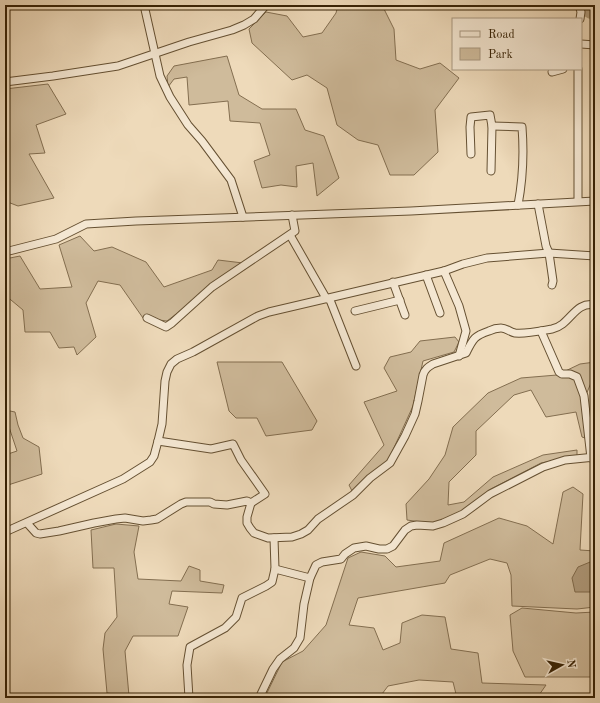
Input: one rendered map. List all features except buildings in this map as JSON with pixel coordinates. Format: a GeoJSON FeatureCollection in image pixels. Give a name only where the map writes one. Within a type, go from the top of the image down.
{"type":"FeatureCollection","features":[{"type":"Feature","properties":{"kind":"street"},"geometry":{"type":"LineString","coordinates":[[144,5],[160,76],[170,97],[188,125],[231,180],[243,217]]}},
{"type":"Feature","properties":{"kind":"street"},"geometry":{"type":"LineString","coordinates":[[5,82],[118,66],[238,27],[254,19],[266,5]]}},
{"type":"Feature","properties":{"kind":"street"},"geometry":{"type":"LineString","coordinates":[[579,5],[581,12],[580,18]]}},
{"type":"Feature","properties":{"kind":"street"},"geometry":{"type":"LineString","coordinates":[[582,44],[595,45]]}},
{"type":"Feature","properties":{"kind":"street"},"geometry":{"type":"LineString","coordinates":[[552,72],[559,70]]}},
{"type":"Feature","properties":{"kind":"street"},"geometry":{"type":"LineString","coordinates":[[578,70],[578,201]]}},
{"type":"Feature","properties":{"kind":"street"},"geometry":{"type":"LineString","coordinates":[[471,154],[471,117],[490,115],[492,126],[491,171]]}},
{"type":"Feature","properties":{"kind":"street"},"geometry":{"type":"LineString","coordinates":[[492,126],[522,127],[522,178],[518,206]]}},
{"type":"Feature","properties":{"kind":"street"},"geometry":{"type":"LineString","coordinates":[[5,252],[56,239],[86,224],[411,211],[595,201]]}},
{"type":"Feature","properties":{"kind":"street"},"geometry":{"type":"LineString","coordinates":[[538,204],[546,246],[549,253],[553,282],[552,285]]}},
{"type":"Feature","properties":{"kind":"street"},"geometry":{"type":"LineString","coordinates":[[147,318],[166,326],[172,323],[212,287],[295,231],[292,215]]}},
{"type":"Feature","properties":{"kind":"street"},"geometry":{"type":"LineString","coordinates":[[290,235],[326,298],[330,300],[356,366]]}},
{"type":"Feature","properties":{"kind":"street"},"geometry":{"type":"LineString","coordinates":[[5,532],[124,478],[150,462],[154,456],[162,424],[165,381],[171,364],[177,359],[193,352],[258,316],[326,298],[444,271],[463,264],[487,258],[549,253],[595,256]]}},
{"type":"Feature","properties":{"kind":"street"},"geometry":{"type":"LineString","coordinates":[[444,271],[459,306],[466,331],[459,356]]}},
{"type":"Feature","properties":{"kind":"street"},"geometry":{"type":"LineString","coordinates":[[426,275],[440,313]]}},
{"type":"Feature","properties":{"kind":"street"},"geometry":{"type":"LineString","coordinates":[[393,282],[405,315]]}},
{"type":"Feature","properties":{"kind":"street"},"geometry":{"type":"LineString","coordinates":[[355,311],[400,300]]}},
{"type":"Feature","properties":{"kind":"street"},"geometry":{"type":"LineString","coordinates":[[158,441],[211,449],[233,444],[241,460],[265,494],[251,503],[247,517],[247,523],[250,528],[254,533],[268,538],[292,538],[308,530],[318,518],[353,495],[370,478],[390,463],[415,414],[425,371],[428,367],[466,353],[473,340],[478,335],[495,328],[502,328],[514,333],[554,329],[564,324],[581,306],[590,304],[595,305]]}},
{"type":"Feature","properties":{"kind":"street"},"geometry":{"type":"LineString","coordinates":[[260,698],[272,669],[280,659],[294,648],[300,638],[304,604],[310,578],[316,565],[322,562],[340,559],[354,548],[366,546],[387,549],[393,546],[405,530],[411,526],[433,526],[443,523],[463,514],[490,494],[543,467],[565,460],[593,458],[584,396],[576,377],[559,372],[541,331]]}},
{"type":"Feature","properties":{"kind":"street"},"geometry":{"type":"LineString","coordinates":[[27,523],[36,533],[40,534],[116,519],[125,518],[143,521],[151,520],[186,502],[210,502],[214,504],[227,505],[247,501],[251,503]]}},
{"type":"Feature","properties":{"kind":"street"},"geometry":{"type":"LineString","coordinates":[[189,698],[187,665],[190,647],[225,628],[236,617],[242,598],[272,582],[275,569],[274,538]]}},
{"type":"Feature","properties":{"kind":"street"},"geometry":{"type":"LineString","coordinates":[[275,569],[310,578]]}},
{"type":"Feature","properties":{"kind":"green space"},"geometry":{"type":"Polygon","coordinates":[[[338,5],[382,5],[394,29],[396,60],[420,69],[440,63],[459,78],[435,110],[438,152],[414,175],[390,175],[378,145],[358,140],[337,125],[327,88],[307,75],[292,80],[252,43],[249,29],[266,12],[287,16],[303,37],[322,33],[336,13],[338,5]]]}},
{"type":"Feature","properties":{"kind":"green space"},"geometry":{"type":"Polygon","coordinates":[[[227,56],[239,95],[262,109],[296,109],[305,130],[324,136],[339,178],[317,196],[313,163],[296,166],[297,187],[281,185],[262,188],[254,161],[270,155],[260,123],[230,121],[228,101],[189,105],[187,77],[174,79],[168,87],[167,76],[174,66],[227,56]]]}},
{"type":"Feature","properties":{"kind":"green space"},"geometry":{"type":"Polygon","coordinates":[[[48,84],[66,114],[36,125],[45,153],[29,154],[54,198],[18,206],[5,201],[5,89],[48,84]]]}},
{"type":"Feature","properties":{"kind":"green space"},"geometry":{"type":"Polygon","coordinates":[[[80,236],[94,251],[112,247],[146,262],[164,287],[212,270],[218,260],[243,263],[167,321],[143,318],[120,285],[98,281],[86,303],[96,337],[77,355],[74,347],[59,348],[50,332],[25,332],[23,310],[5,295],[5,259],[20,256],[40,289],[72,287],[59,245],[80,236]]]}},
{"type":"Feature","properties":{"kind":"green space"},"geometry":{"type":"Polygon","coordinates":[[[455,337],[459,342],[454,352],[423,361],[413,406],[387,463],[352,491],[349,485],[384,445],[364,402],[397,391],[384,368],[390,357],[411,352],[420,341],[455,337]]]}},
{"type":"Feature","properties":{"kind":"green space"},"geometry":{"type":"Polygon","coordinates":[[[217,362],[282,362],[317,421],[312,430],[266,436],[257,418],[236,418],[229,411],[217,362]]]}},
{"type":"Feature","properties":{"kind":"green space"},"geometry":{"type":"Polygon","coordinates":[[[595,362],[595,373],[586,395],[591,440],[582,437],[576,412],[546,417],[531,390],[514,395],[476,431],[476,455],[449,482],[448,505],[464,502],[493,477],[543,455],[577,450],[577,456],[541,463],[491,489],[456,515],[435,524],[407,520],[406,504],[429,479],[445,455],[453,427],[488,393],[521,378],[557,375],[580,364],[595,362]]]}},
{"type":"Feature","properties":{"kind":"green space"},"geometry":{"type":"Polygon","coordinates":[[[5,410],[15,412],[23,438],[39,447],[42,474],[5,486],[5,455],[17,451],[9,427],[5,425],[5,410]]]}},
{"type":"Feature","properties":{"kind":"green space"},"geometry":{"type":"Polygon","coordinates":[[[573,487],[583,494],[580,550],[595,551],[595,607],[577,609],[512,606],[511,575],[507,563],[490,559],[450,575],[445,583],[358,598],[349,625],[374,628],[383,650],[400,643],[402,623],[422,615],[445,617],[451,649],[478,653],[482,683],[546,685],[537,698],[457,698],[453,682],[419,680],[388,686],[382,694],[382,698],[265,697],[282,662],[303,651],[326,625],[348,558],[361,552],[385,556],[396,567],[440,561],[444,543],[499,518],[527,526],[553,544],[563,492],[573,487]]]}},
{"type":"Feature","properties":{"kind":"green space"},"geometry":{"type":"Polygon","coordinates":[[[116,524],[139,526],[134,552],[138,579],[181,581],[189,566],[200,570],[200,581],[224,585],[222,593],[172,591],[169,604],[188,607],[178,636],[133,636],[125,651],[129,696],[107,693],[103,649],[105,633],[117,617],[114,568],[93,568],[91,530],[116,524]]]}},
{"type":"Feature","properties":{"kind":"green space"},"geometry":{"type":"Polygon","coordinates":[[[522,608],[576,613],[595,612],[595,677],[525,677],[513,651],[510,615],[522,608]]]}},
{"type":"Feature","properties":{"kind":"shaded area"},"geometry":{"type":"Polygon","coordinates":[[[595,560],[595,592],[575,592],[572,578],[578,567],[595,560]]]}},
{"type":"Feature","properties":{"kind":"waterway"},"geometry":{"type":"LineString","coordinates":[[583,5],[584,9],[591,13],[595,13]]}}]}
